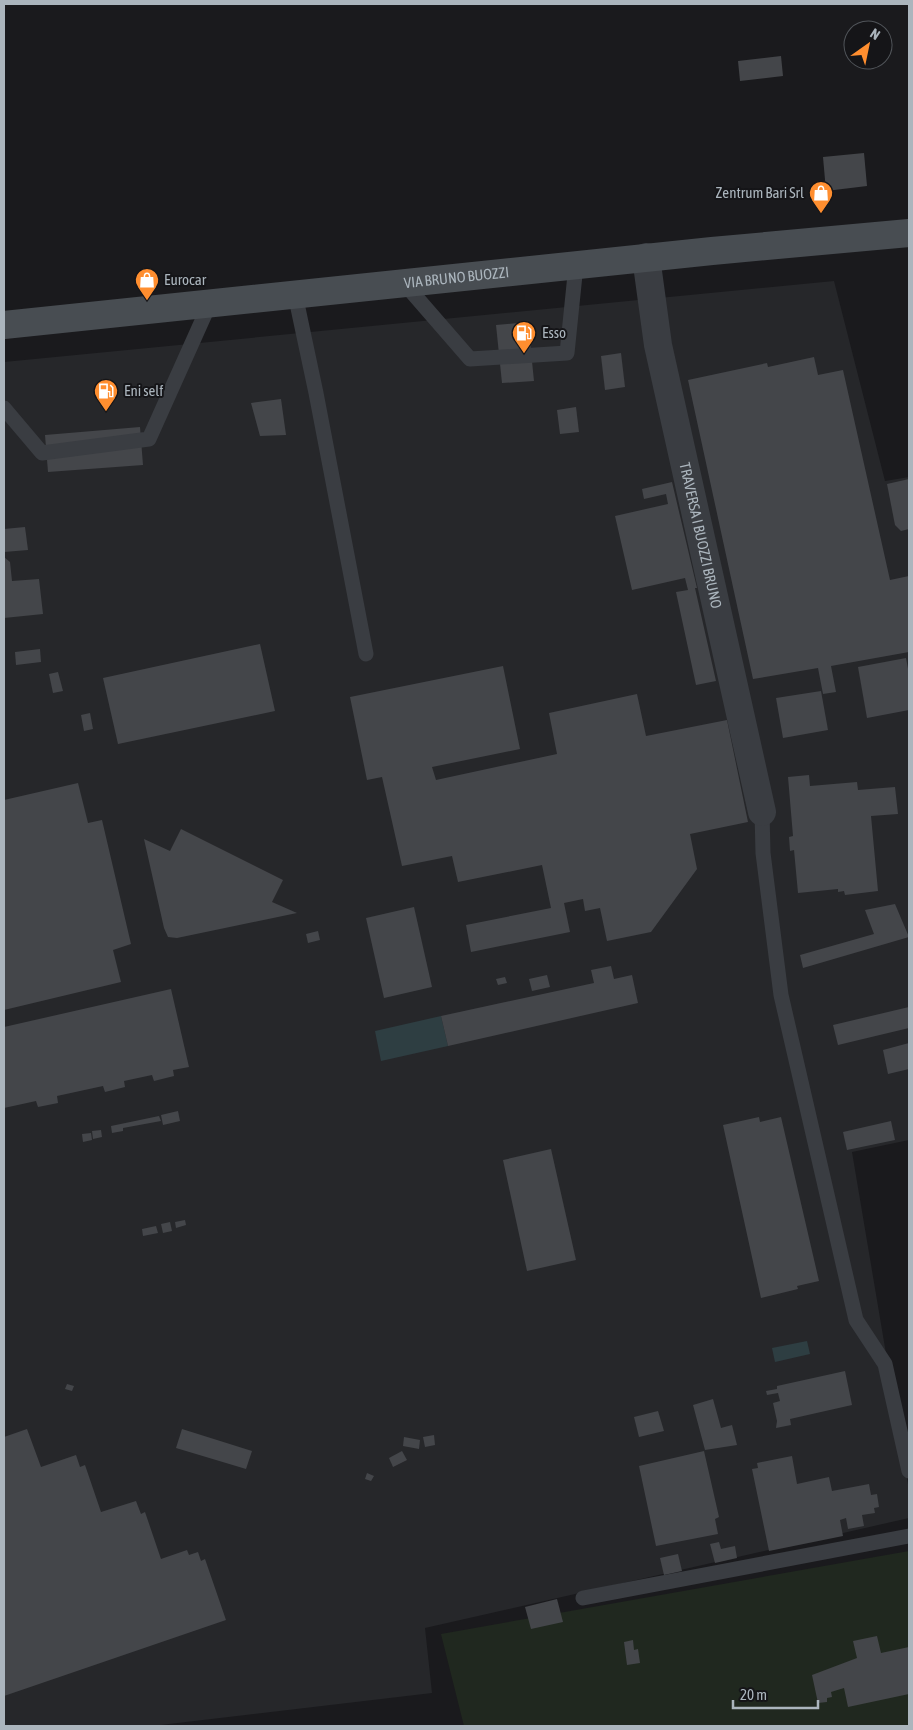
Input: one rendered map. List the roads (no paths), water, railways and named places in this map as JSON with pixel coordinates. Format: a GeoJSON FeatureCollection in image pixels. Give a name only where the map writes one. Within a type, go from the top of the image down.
{"type":"FeatureCollection","features":[{"type":"Feature","properties":{"kind":"main road","name":"VIA BRUNO BUOZZI"},"geometry":{"type":"LineString","coordinates":[[4,324],[646,257],[909,233]]}},
{"type":"Feature","properties":{"kind":"street","name":"TRAVERSA I BUOZZI BRUNO"},"geometry":{"type":"LineString","coordinates":[[646,257],[658,346],[762,812]]}},
{"type":"Feature","properties":{"kind":"lane"},"geometry":{"type":"LineString","coordinates":[[404,283],[470,359],[567,352],[576,265]]}},
{"type":"Feature","properties":{"kind":"lane"},"geometry":{"type":"LineString","coordinates":[[295,294],[366,654]]}},
{"type":"Feature","properties":{"kind":"lane"},"geometry":{"type":"LineString","coordinates":[[4,408],[42,453],[149,439],[210,303]]}},
{"type":"Feature","properties":{"kind":"lane"},"geometry":{"type":"LineString","coordinates":[[762,812],[762,853],[783,1004],[856,1320],[885,1364],[909,1471]]}},
{"type":"Feature","properties":{"kind":"lane"},"geometry":{"type":"LineString","coordinates":[[583,1598],[909,1536]]}},
{"type":"Feature","properties":{"kind":"place","name":"Zentrum Bari Srl"},"geometry":{"type":"Point","coordinates":[821,214]}},
{"type":"Feature","properties":{"kind":"place","name":"Eurocar"},"geometry":{"type":"Point","coordinates":[147,301]}},
{"type":"Feature","properties":{"kind":"place","name":"Esso"},"geometry":{"type":"Point","coordinates":[524,354]}},
{"type":"Feature","properties":{"kind":"place","name":"Eni self"},"geometry":{"type":"Point","coordinates":[106,412]}}]}
